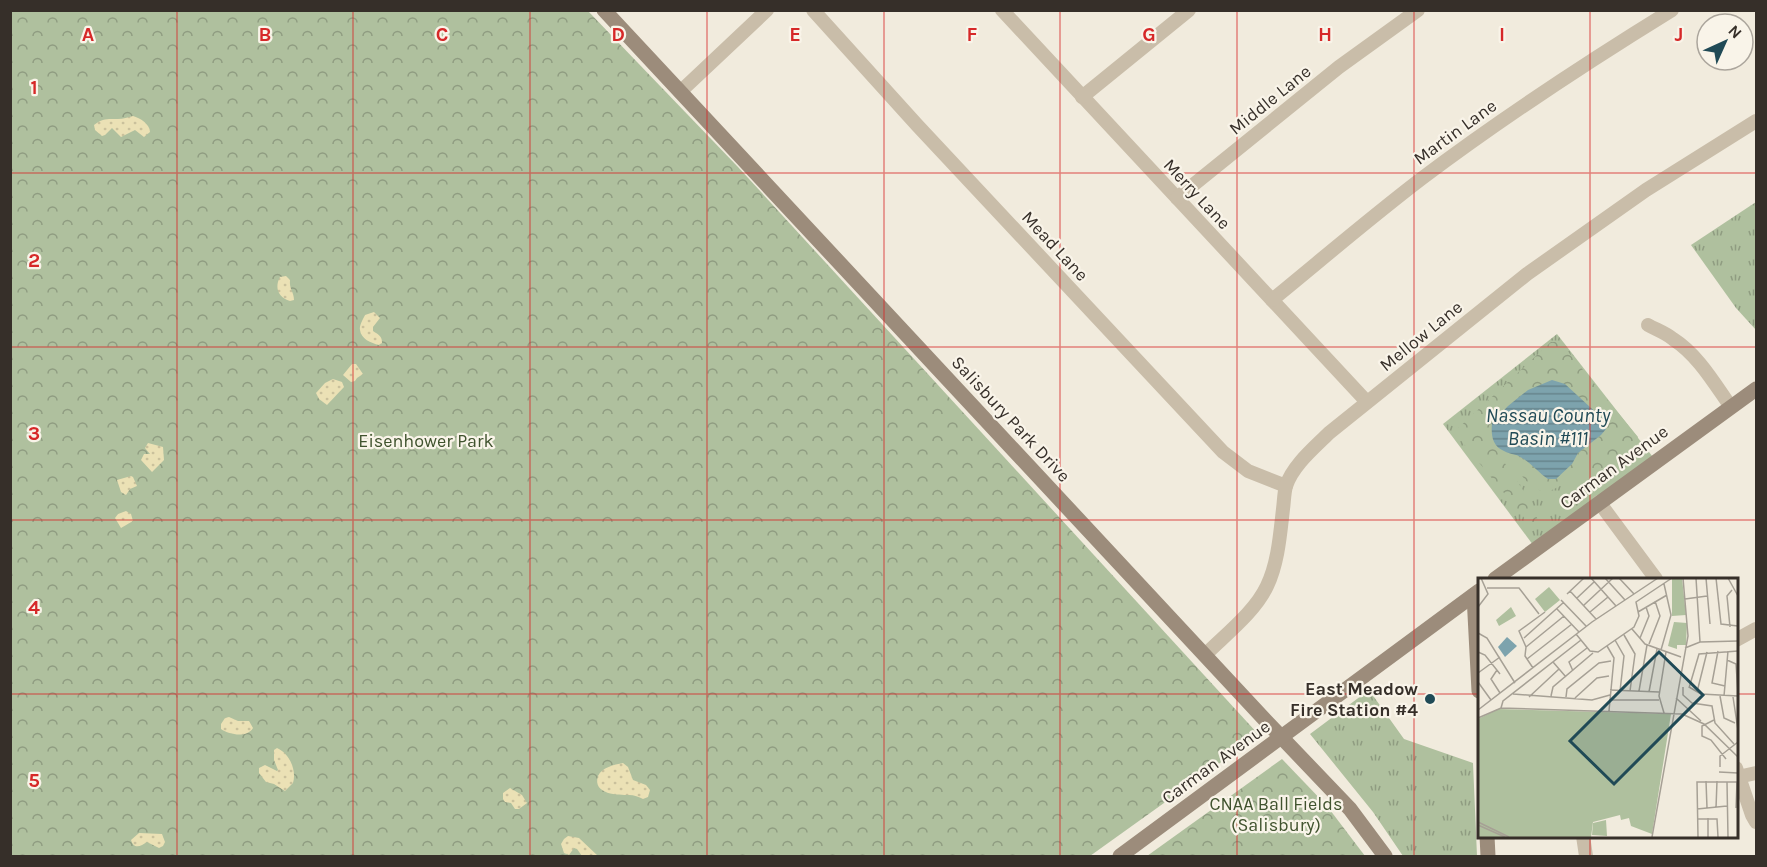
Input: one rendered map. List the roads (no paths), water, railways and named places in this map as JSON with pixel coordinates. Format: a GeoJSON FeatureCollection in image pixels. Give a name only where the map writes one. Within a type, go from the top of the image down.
{"type":"FeatureCollection","features":[{"type":"Feature","properties":{"kind":"main road","name":"Salisbury Park Drive"},"geometry":{"type":"LineString","coordinates":[[604,10],[1350,809],[1385,856]]}},
{"type":"Feature","properties":{"kind":"main road","name":"Carman Avenue"},"geometry":{"type":"LineString","coordinates":[[1496,578],[1756,389]]}},
{"type":"Feature","properties":{"kind":"main road","name":"Carman Avenue"},"geometry":{"type":"LineString","coordinates":[[1120,856],[1477,593]]}},
{"type":"Feature","properties":{"kind":"main road"},"geometry":{"type":"LineString","coordinates":[[1477,593],[1478,642]]}},
{"type":"Feature","properties":{"kind":"main road"},"geometry":{"type":"LineString","coordinates":[[1486,837],[1488,856]]}},
{"type":"Feature","properties":{"kind":"street"},"geometry":{"type":"LineString","coordinates":[[680,92],[767,10]]}},
{"type":"Feature","properties":{"kind":"street","name":"Mead Lane"},"geometry":{"type":"LineString","coordinates":[[813,10],[917,125],[1223,452],[1248,471],[1286,486]]}},
{"type":"Feature","properties":{"kind":"street","name":"Merry Lane"},"geometry":{"type":"LineString","coordinates":[[1002,10],[1367,402]]}},
{"type":"Feature","properties":{"kind":"street"},"geometry":{"type":"LineString","coordinates":[[1082,97],[1190,10]]}},
{"type":"Feature","properties":{"kind":"street","name":"Middle Lane"},"geometry":{"type":"LineString","coordinates":[[1177,198],[1339,67],[1418,10]]}},
{"type":"Feature","properties":{"kind":"street","name":"Martin Lane"},"geometry":{"type":"LineString","coordinates":[[1272,300],[1429,174],[1584,65],[1672,10]]}},
{"type":"Feature","properties":{"kind":"street","name":"Mellow Lane"},"geometry":{"type":"LineString","coordinates":[[1205,655],[1253,608],[1262,596],[1277,555],[1286,486],[1296,468],[1310,451],[1367,402],[1527,274],[1647,190],[1756,121]]}},
{"type":"Feature","properties":{"kind":"street"},"geometry":{"type":"LineString","coordinates":[[1648,325],[1683,346],[1698,362],[1731,407]]}},
{"type":"Feature","properties":{"kind":"street"},"geometry":{"type":"LineString","coordinates":[[1599,502],[1655,578]]}},
{"type":"Feature","properties":{"kind":"street"},"geometry":{"type":"LineString","coordinates":[[1737,639],[1756,628]]}},
{"type":"Feature","properties":{"kind":"street"},"geometry":{"type":"LineString","coordinates":[[1756,773],[1737,773],[1756,822]]}},
{"type":"Feature","properties":{"kind":"street"},"geometry":{"type":"LineString","coordinates":[[1583,837],[1586,856]]}},
{"type":"Feature","properties":{"kind":"water","name":"Nassau County Basin #111"},"geometry":{"type":"Polygon","coordinates":[[[1552,380],[1565,384],[1603,419],[1606,429],[1578,453],[1572,464],[1556,479],[1548,479],[1522,458],[1497,446],[1492,436],[1492,423],[1528,390],[1552,380]]]}},
{"type":"Feature","properties":{"kind":"place","name":"East Meadow Fire Station #4"},"geometry":{"type":"Point","coordinates":[1430,699]}},
{"type":"Feature","properties":{"kind":"park label","name":"Eisenhower Park"},"geometry":{"type":"Point","coordinates":[426,441]}},
{"type":"Feature","properties":{"kind":"park label","name":"CNAA Ball Fields (Salisbury)"},"geometry":{"type":"Point","coordinates":[1276,814]}}]}
